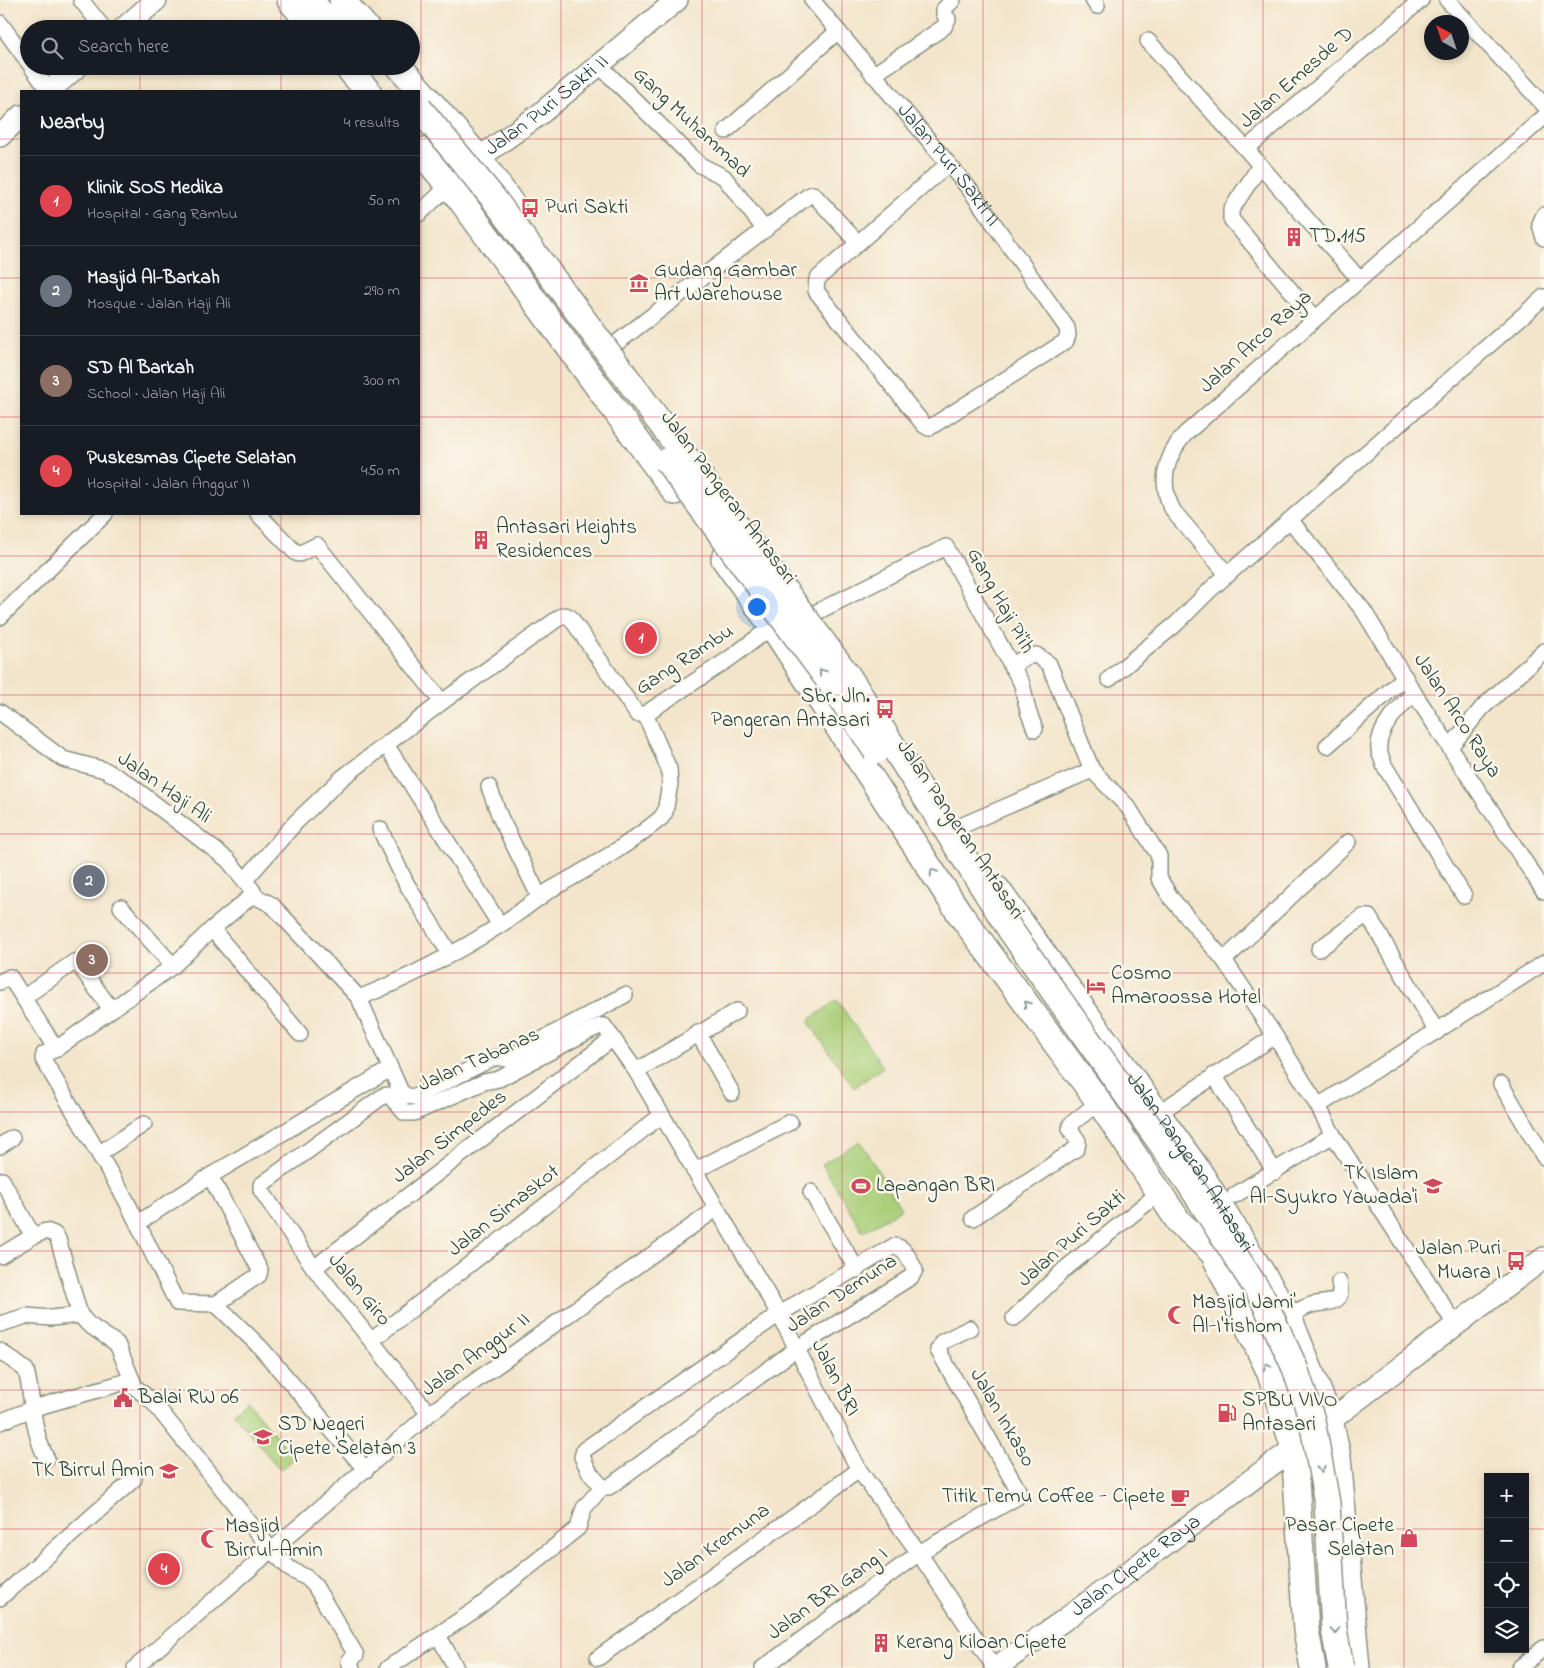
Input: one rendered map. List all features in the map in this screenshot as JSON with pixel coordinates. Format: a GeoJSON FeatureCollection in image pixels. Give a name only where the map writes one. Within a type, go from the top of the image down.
{"type":"FeatureCollection","features":[{"type":"Feature","properties":{"kind":"main road"},"geometry":{"type":"LineString","coordinates":[[290,0],[307,20]]}},
{"type":"Feature","properties":{"kind":"main road"},"geometry":{"type":"LineString","coordinates":[[310,0],[327,20]]}},
{"type":"Feature","properties":{"kind":"main road"},"geometry":{"type":"LineString","coordinates":[[329,0],[346,20]]}},
{"type":"Feature","properties":{"kind":"main road"},"geometry":{"type":"LineString","coordinates":[[342,0],[359,20]]}},
{"type":"Feature","properties":{"kind":"main road"},"geometry":{"type":"LineString","coordinates":[[354,75],[367,90]]}},
{"type":"Feature","properties":{"kind":"main road"},"geometry":{"type":"LineString","coordinates":[[373,75],[385,90]]}},
{"type":"Feature","properties":{"kind":"main road"},"geometry":{"type":"LineString","coordinates":[[392,75],[404,90]]}},
{"type":"Feature","properties":{"kind":"main road","name":"Jalan Pangeran Antasari"},"geometry":{"type":"LineString","coordinates":[[405,75],[414,90]]}},
{"type":"Feature","properties":{"kind":"main road","name":"Jalan Pangeran Antasari"},"geometry":{"type":"LineString","coordinates":[[420,100],[577,356],[772,626],[960,914],[1099,1102],[1179,1222],[1213,1253],[1269,1371],[1292,1438],[1306,1630],[1314,1668]]}},
{"type":"Feature","properties":{"kind":"main road"},"geometry":{"type":"LineString","coordinates":[[420,109],[500,207],[848,676],[1011,931],[1189,1183],[1262,1297],[1295,1368],[1312,1420],[1328,1503],[1334,1630],[1341,1668]]}},
{"type":"Feature","properties":{"kind":"main road"},"geometry":{"type":"LineString","coordinates":[[420,131],[482,207],[835,689],[985,920],[1058,1020],[1196,1217],[1213,1253]]}},
{"type":"Feature","properties":{"kind":"main road","name":"Jalan Pangeran Antasari"},"geometry":{"type":"LineString","coordinates":[[420,150],[464,172],[610,340],[811,608],[852,667],[956,828],[1200,1174],[1288,1315],[1330,1420],[1338,1457],[1357,1668]]}},
{"type":"Feature","properties":{"kind":"main road"},"geometry":{"type":"LineString","coordinates":[[577,356],[610,340]]}},
{"type":"Feature","properties":{"kind":"street"},"geometry":{"type":"LineString","coordinates":[[81,0],[97,20]]}},
{"type":"Feature","properties":{"kind":"street"},"geometry":{"type":"LineString","coordinates":[[133,20],[156,0]]}},
{"type":"Feature","properties":{"kind":"street","name":"Jalan Puri Sakti II"},"geometry":{"type":"LineString","coordinates":[[464,172],[540,114],[677,0]]}},
{"type":"Feature","properties":{"kind":"street","name":"Jalan Puri Sakti II"},"geometry":{"type":"LineString","coordinates":[[812,0],[971,191],[1067,328],[1066,341],[929,428],[926,428],[816,291],[817,279],[858,243]]}},
{"type":"Feature","properties":{"kind":"street"},"geometry":{"type":"LineString","coordinates":[[873,75],[948,23],[944,9],[953,0]]}},
{"type":"Feature","properties":{"kind":"street","name":"Jalan Emesde D"},"geometry":{"type":"LineString","coordinates":[[1246,150],[1421,0]]}},
{"type":"Feature","properties":{"kind":"street"},"geometry":{"type":"LineString","coordinates":[[1447,0],[1544,105]]}},
{"type":"Feature","properties":{"kind":"street"},"geometry":{"type":"LineString","coordinates":[[0,23],[20,51]]}},
{"type":"Feature","properties":{"kind":"street"},"geometry":{"type":"LineString","coordinates":[[726,131],[838,31]]}},
{"type":"Feature","properties":{"kind":"street"},"geometry":{"type":"LineString","coordinates":[[1148,41],[1359,279]]}},
{"type":"Feature","properties":{"kind":"street","name":"Gang Muhammad"},"geometry":{"type":"LineString","coordinates":[[599,66],[700,165],[724,177],[765,230]]}},
{"type":"Feature","properties":{"kind":"street"},"geometry":{"type":"LineString","coordinates":[[37,75],[48,90]]}},
{"type":"Feature","properties":{"kind":"street"},"geometry":{"type":"LineString","coordinates":[[50,90],[68,75]]}},
{"type":"Feature","properties":{"kind":"street"},"geometry":{"type":"LineString","coordinates":[[0,136],[20,117]]}},
{"type":"Feature","properties":{"kind":"street","name":"Jalan Arco Raya"},"geometry":{"type":"LineString","coordinates":[[1228,575],[1174,512],[1167,500],[1165,487],[1168,462],[1175,446],[1185,434],[1314,318],[1544,117]]}},
{"type":"Feature","properties":{"kind":"street"},"geometry":{"type":"LineString","coordinates":[[610,340],[813,194],[858,243],[947,164]]}},
{"type":"Feature","properties":{"kind":"street"},"geometry":{"type":"LineString","coordinates":[[1260,166],[1231,210],[1231,219],[1314,318]]}},
{"type":"Feature","properties":{"kind":"street"},"geometry":{"type":"LineString","coordinates":[[420,213],[464,172]]}},
{"type":"Feature","properties":{"kind":"street"},"geometry":{"type":"LineString","coordinates":[[1544,214],[1540,224],[1544,238]]}},
{"type":"Feature","properties":{"kind":"street"},"geometry":{"type":"LineString","coordinates":[[1109,679],[1176,624],[1228,575],[1544,298]]}},
{"type":"Feature","properties":{"kind":"street"},"geometry":{"type":"LineString","coordinates":[[0,617],[105,515]]}},
{"type":"Feature","properties":{"kind":"street"},"geometry":{"type":"LineString","coordinates":[[245,880],[324,793],[442,702],[317,545],[300,554],[296,553],[259,515]]}},
{"type":"Feature","properties":{"kind":"street","name":"Jalan Arco Raya"},"geometry":{"type":"LineString","coordinates":[[1291,521],[1351,593],[1544,891]]}},
{"type":"Feature","properties":{"kind":"street","name":"Gang Haji Pi'ih"},"geometry":{"type":"LineString","coordinates":[[811,608],[946,547],[1022,684],[1035,729]]}},
{"type":"Feature","properties":{"kind":"street","name":"Gang Rambu"},"geometry":{"type":"LineString","coordinates":[[442,702],[565,615],[570,618],[637,714],[645,714],[730,659],[772,626],[811,608]]}},
{"type":"Feature","properties":{"kind":"street"},"geometry":{"type":"LineString","coordinates":[[1450,747],[1482,708],[1544,652]]}},
{"type":"Feature","properties":{"kind":"street"},"geometry":{"type":"LineString","coordinates":[[1011,666],[1026,657],[1036,656],[1049,664],[1092,770],[1128,807],[1159,856],[1159,878],[1171,898],[1224,960],[1275,1036],[1318,1106],[1333,1135],[1455,1324]]}},
{"type":"Feature","properties":{"kind":"street"},"geometry":{"type":"LineString","coordinates":[[1327,746],[1405,677]]}},
{"type":"Feature","properties":{"kind":"street"},"geometry":{"type":"LineString","coordinates":[[1414,693],[1399,708],[1383,731],[1378,749],[1384,764],[1464,896]]}},
{"type":"Feature","properties":{"kind":"street","name":"Jalan Haji Ali"},"geometry":{"type":"LineString","coordinates":[[0,712],[63,759],[104,770],[126,782],[228,860],[245,880],[253,895]]}},
{"type":"Feature","properties":{"kind":"street"},"geometry":{"type":"LineString","coordinates":[[359,998],[404,980],[500,925],[622,848],[662,818],[665,812],[670,784],[669,769],[645,714]]}},
{"type":"Feature","properties":{"kind":"street"},"geometry":{"type":"LineString","coordinates":[[387,746],[500,925]]}},
{"type":"Feature","properties":{"kind":"street"},"geometry":{"type":"LineString","coordinates":[[956,828],[1092,770]]}},
{"type":"Feature","properties":{"kind":"street"},"geometry":{"type":"LineString","coordinates":[[489,787],[500,817],[540,898]]}},
{"type":"Feature","properties":{"kind":"street"},"geometry":{"type":"LineString","coordinates":[[380,829],[406,883],[450,954]]}},
{"type":"Feature","properties":{"kind":"street"},"geometry":{"type":"LineString","coordinates":[[1224,960],[1348,842]]}},
{"type":"Feature","properties":{"kind":"street"},"geometry":{"type":"LineString","coordinates":[[210,1176],[260,1270],[259,1274],[218,1304],[177,1303],[100,1153],[65,1099],[43,1059],[44,1054],[56,1049],[173,966],[212,929],[253,895],[272,905],[359,998],[401,1092],[407,1096],[415,1097],[491,1059],[506,1059],[625,995]]}},
{"type":"Feature","properties":{"kind":"street"},"geometry":{"type":"LineString","coordinates":[[121,907],[173,966]]}},
{"type":"Feature","properties":{"kind":"street"},"geometry":{"type":"LineString","coordinates":[[1319,949],[1363,917],[1369,917],[1437,1032]]}},
{"type":"Feature","properties":{"kind":"street"},"geometry":{"type":"LineString","coordinates":[[212,929],[300,1034]]}},
{"type":"Feature","properties":{"kind":"street"},"geometry":{"type":"LineString","coordinates":[[22,998],[74,962],[78,964],[111,1009]]}},
{"type":"Feature","properties":{"kind":"street"},"geometry":{"type":"LineString","coordinates":[[1318,1106],[1544,963]]}},
{"type":"Feature","properties":{"kind":"street"},"geometry":{"type":"LineString","coordinates":[[5,980],[22,998],[56,1049]]}},
{"type":"Feature","properties":{"kind":"street"},"geometry":{"type":"LineString","coordinates":[[636,1071],[737,1011]]}},
{"type":"Feature","properties":{"kind":"street","name":"Jalan BRI"},"geometry":{"type":"LineString","coordinates":[[600,1026],[607,1028],[636,1071],[779,1314],[859,1470],[919,1553],[995,1668]]}},
{"type":"Feature","properties":{"kind":"street","name":"Jalan Tabanas"},"geometry":{"type":"LineString","coordinates":[[261,1190],[261,1185],[265,1181],[383,1096],[389,1096],[405,1113],[414,1113],[484,1082],[499,1079],[600,1026]]}},
{"type":"Feature","properties":{"kind":"street"},"geometry":{"type":"LineString","coordinates":[[698,1033],[732,1093]]}},
{"type":"Feature","properties":{"kind":"street"},"geometry":{"type":"LineString","coordinates":[[1163,1110],[1275,1036]]}},
{"type":"Feature","properties":{"kind":"street","name":"Jalan Simpedes"},"geometry":{"type":"LineString","coordinates":[[314,1268],[613,1038]]}},
{"type":"Feature","properties":{"kind":"street"},"geometry":{"type":"LineString","coordinates":[[138,1224],[210,1176],[390,1069]]}},
{"type":"Feature","properties":{"kind":"street"},"geometry":{"type":"LineString","coordinates":[[1214,1076],[1275,1172]]}},
{"type":"Feature","properties":{"kind":"street"},"geometry":{"type":"LineString","coordinates":[[1500,1084],[1544,1157]]}},
{"type":"Feature","properties":{"kind":"street"},"geometry":{"type":"LineString","coordinates":[[974,1218],[1077,1148],[1078,1141],[1070,1129],[1071,1124],[1099,1102]]}},
{"type":"Feature","properties":{"kind":"street","name":"Jalan Simaskot"},"geometry":{"type":"LineString","coordinates":[[372,1340],[662,1115]]}},
{"type":"Feature","properties":{"kind":"street"},"geometry":{"type":"LineString","coordinates":[[694,1171],[790,1122]]}},
{"type":"Feature","properties":{"kind":"street"},"geometry":{"type":"LineString","coordinates":[[100,1153],[144,1124]]}},
{"type":"Feature","properties":{"kind":"street"},"geometry":{"type":"LineString","coordinates":[[1235,1195],[1333,1135]]}},
{"type":"Feature","properties":{"kind":"street"},"geometry":{"type":"LineString","coordinates":[[2,1180],[33,1236]]}},
{"type":"Feature","properties":{"kind":"street","name":"Jalan Giro"},"geometry":{"type":"LineString","coordinates":[[261,1190],[314,1268],[429,1414]]}},
{"type":"Feature","properties":{"kind":"street"},"geometry":{"type":"LineString","coordinates":[[811,1192],[857,1270]]}},
{"type":"Feature","properties":{"kind":"street","name":"Jalan Puri Sakti"},"geometry":{"type":"LineString","coordinates":[[1014,1318],[1066,1268],[1159,1192]]}},
{"type":"Feature","properties":{"kind":"street","name":"Jalan Anggur II"},"geometry":{"type":"LineString","coordinates":[[135,1668],[429,1414],[716,1209]]}},
{"type":"Feature","properties":{"kind":"street"},"geometry":{"type":"LineString","coordinates":[[0,1256],[33,1236],[46,1231],[54,1234],[58,1239],[80,1315],[88,1324],[117,1344],[132,1380],[144,1396],[152,1402],[272,1551],[290,1569],[308,1578],[315,1586],[356,1655],[349,1661],[352,1668]]}},
{"type":"Feature","properties":{"kind":"street","name":"Jalan Demuna"},"geometry":{"type":"LineString","coordinates":[[894,1246],[901,1247],[915,1270],[911,1277],[796,1349],[609,1487],[602,1487],[590,1473],[582,1458],[584,1450],[779,1314],[857,1270],[894,1246]]}},
{"type":"Feature","properties":{"kind":"street","name":"Jalan Cipete Raya"},"geometry":{"type":"LineString","coordinates":[[995,1668],[1274,1463],[1292,1438],[1330,1420],[1544,1258]]}},
{"type":"Feature","properties":{"kind":"street"},"geometry":{"type":"LineString","coordinates":[[1288,1315],[1313,1304],[1330,1304],[1337,1298],[1341,1290],[1339,1282]]}},
{"type":"Feature","properties":{"kind":"street"},"geometry":{"type":"LineString","coordinates":[[218,1304],[260,1347],[366,1470]]}},
{"type":"Feature","properties":{"kind":"street"},"geometry":{"type":"LineString","coordinates":[[0,1324],[26,1316],[51,1318],[80,1315]]}},
{"type":"Feature","properties":{"kind":"street","name":"Jalan Inkaso"},"geometry":{"type":"LineString","coordinates":[[919,1553],[1016,1497],[1018,1494],[938,1350],[942,1342],[970,1328]]}},
{"type":"Feature","properties":{"kind":"street"},"geometry":{"type":"LineString","coordinates":[[0,1351],[26,1370],[34,1408],[36,1433],[47,1458]]}},
{"type":"Feature","properties":{"kind":"street"},"geometry":{"type":"LineString","coordinates":[[0,1422],[34,1408],[132,1380]]}},
{"type":"Feature","properties":{"kind":"street","name":"Jalan Kremuna"},"geometry":{"type":"LineString","coordinates":[[598,1658],[859,1470]]}},
{"type":"Feature","properties":{"kind":"street"},"geometry":{"type":"LineString","coordinates":[[0,1598],[134,1479]]}},
{"type":"Feature","properties":{"kind":"street"},"geometry":{"type":"LineString","coordinates":[[388,1668],[475,1610],[578,1528],[584,1508],[602,1487]]}},
{"type":"Feature","properties":{"kind":"street","name":"Jalan BRI Gang I"},"geometry":{"type":"LineString","coordinates":[[763,1668],[919,1553]]}},
{"type":"Feature","properties":{"kind":"street"},"geometry":{"type":"LineString","coordinates":[[438,1634],[456,1668]]}},
{"type":"Feature","properties":{"kind":"street"},"geometry":{"type":"LineString","coordinates":[[1519,1668],[1544,1648]]}},
{"type":"Feature","properties":{"kind":"green space"},"geometry":{"type":"Polygon","coordinates":[[[837,1000],[883,1067],[854,1088],[808,1021],[837,1000]]]}},
{"type":"Feature","properties":{"kind":"green space","name":"Lapangan BRI"},"geometry":{"type":"Polygon","coordinates":[[[860,1141],[901,1209],[863,1232],[822,1164],[860,1141]]]}},
{"type":"Feature","properties":{"kind":"green space"},"geometry":{"type":"Polygon","coordinates":[[[247,1401],[295,1458],[280,1470],[233,1413],[247,1401]]]}},
{"type":"Feature","properties":{"kind":"place","name":"Puri Sakti"},"geometry":{"type":"Point","coordinates":[530,208]}},
{"type":"Feature","properties":{"kind":"place","name":"TD.115"},"geometry":{"type":"Point","coordinates":[1294,237]}},
{"type":"Feature","properties":{"kind":"place","name":"Gudang Gambar Art Warehouse"},"geometry":{"type":"Point","coordinates":[639,283]}},
{"type":"Feature","properties":{"kind":"place","name":"Antasari Heights Residences"},"geometry":{"type":"Point","coordinates":[481,540]}},
{"type":"Feature","properties":{"kind":"place","name":"Klinik SOS Medika"},"geometry":{"type":"Point","coordinates":[641,638]}},
{"type":"Feature","properties":{"kind":"place","name":"Sbr. Jln. Pangeran Antasari"},"geometry":{"type":"Point","coordinates":[885,709]}},
{"type":"Feature","properties":{"kind":"place","name":"Masjid Al-Barkah"},"geometry":{"type":"Point","coordinates":[89,881]}},
{"type":"Feature","properties":{"kind":"place","name":"SD Al Barkah"},"geometry":{"type":"Point","coordinates":[92,960]}},
{"type":"Feature","properties":{"kind":"place","name":"Cosmo Amaroossa Hotel"},"geometry":{"type":"Point","coordinates":[1096,986]}},
{"type":"Feature","properties":{"kind":"place","name":"Lapangan BRI"},"geometry":{"type":"Point","coordinates":[861,1186]}},
{"type":"Feature","properties":{"kind":"place","name":"TK Islam Al-Syukro Yawada'i"},"geometry":{"type":"Point","coordinates":[1433,1186]}},
{"type":"Feature","properties":{"kind":"place","name":"Jalan Puri Muara I"},"geometry":{"type":"Point","coordinates":[1516,1261]}},
{"type":"Feature","properties":{"kind":"place","name":"Masjid Jami' Al-I'tishom"},"geometry":{"type":"Point","coordinates":[1177,1315]}},
{"type":"Feature","properties":{"kind":"place","name":"Balai RW 06"},"geometry":{"type":"Point","coordinates":[123,1398]}},
{"type":"Feature","properties":{"kind":"place","name":"SPBU VIVO Antasari"},"geometry":{"type":"Point","coordinates":[1227,1413]}},
{"type":"Feature","properties":{"kind":"place","name":"SD Negeri Cipete Selatan 3"},"geometry":{"type":"Point","coordinates":[263,1437]}},
{"type":"Feature","properties":{"kind":"place","name":"TK Birrul Amin"},"geometry":{"type":"Point","coordinates":[169,1471]}},
{"type":"Feature","properties":{"kind":"place","name":"Titik Temu Coffee - Cipete"},"geometry":{"type":"Point","coordinates":[1180,1497]}},
{"type":"Feature","properties":{"kind":"place","name":"Pasar Cipete Selatan"},"geometry":{"type":"Point","coordinates":[1409,1538]}},
{"type":"Feature","properties":{"kind":"place","name":"Masjid Birrul-Amin"},"geometry":{"type":"Point","coordinates":[210,1539]}},
{"type":"Feature","properties":{"kind":"place","name":"Puskesmas Cipete Selatan"},"geometry":{"type":"Point","coordinates":[164,1569]}},
{"type":"Feature","properties":{"kind":"place","name":"Kerang Kiloan Cipete"},"geometry":{"type":"Point","coordinates":[881,1643]}}]}
